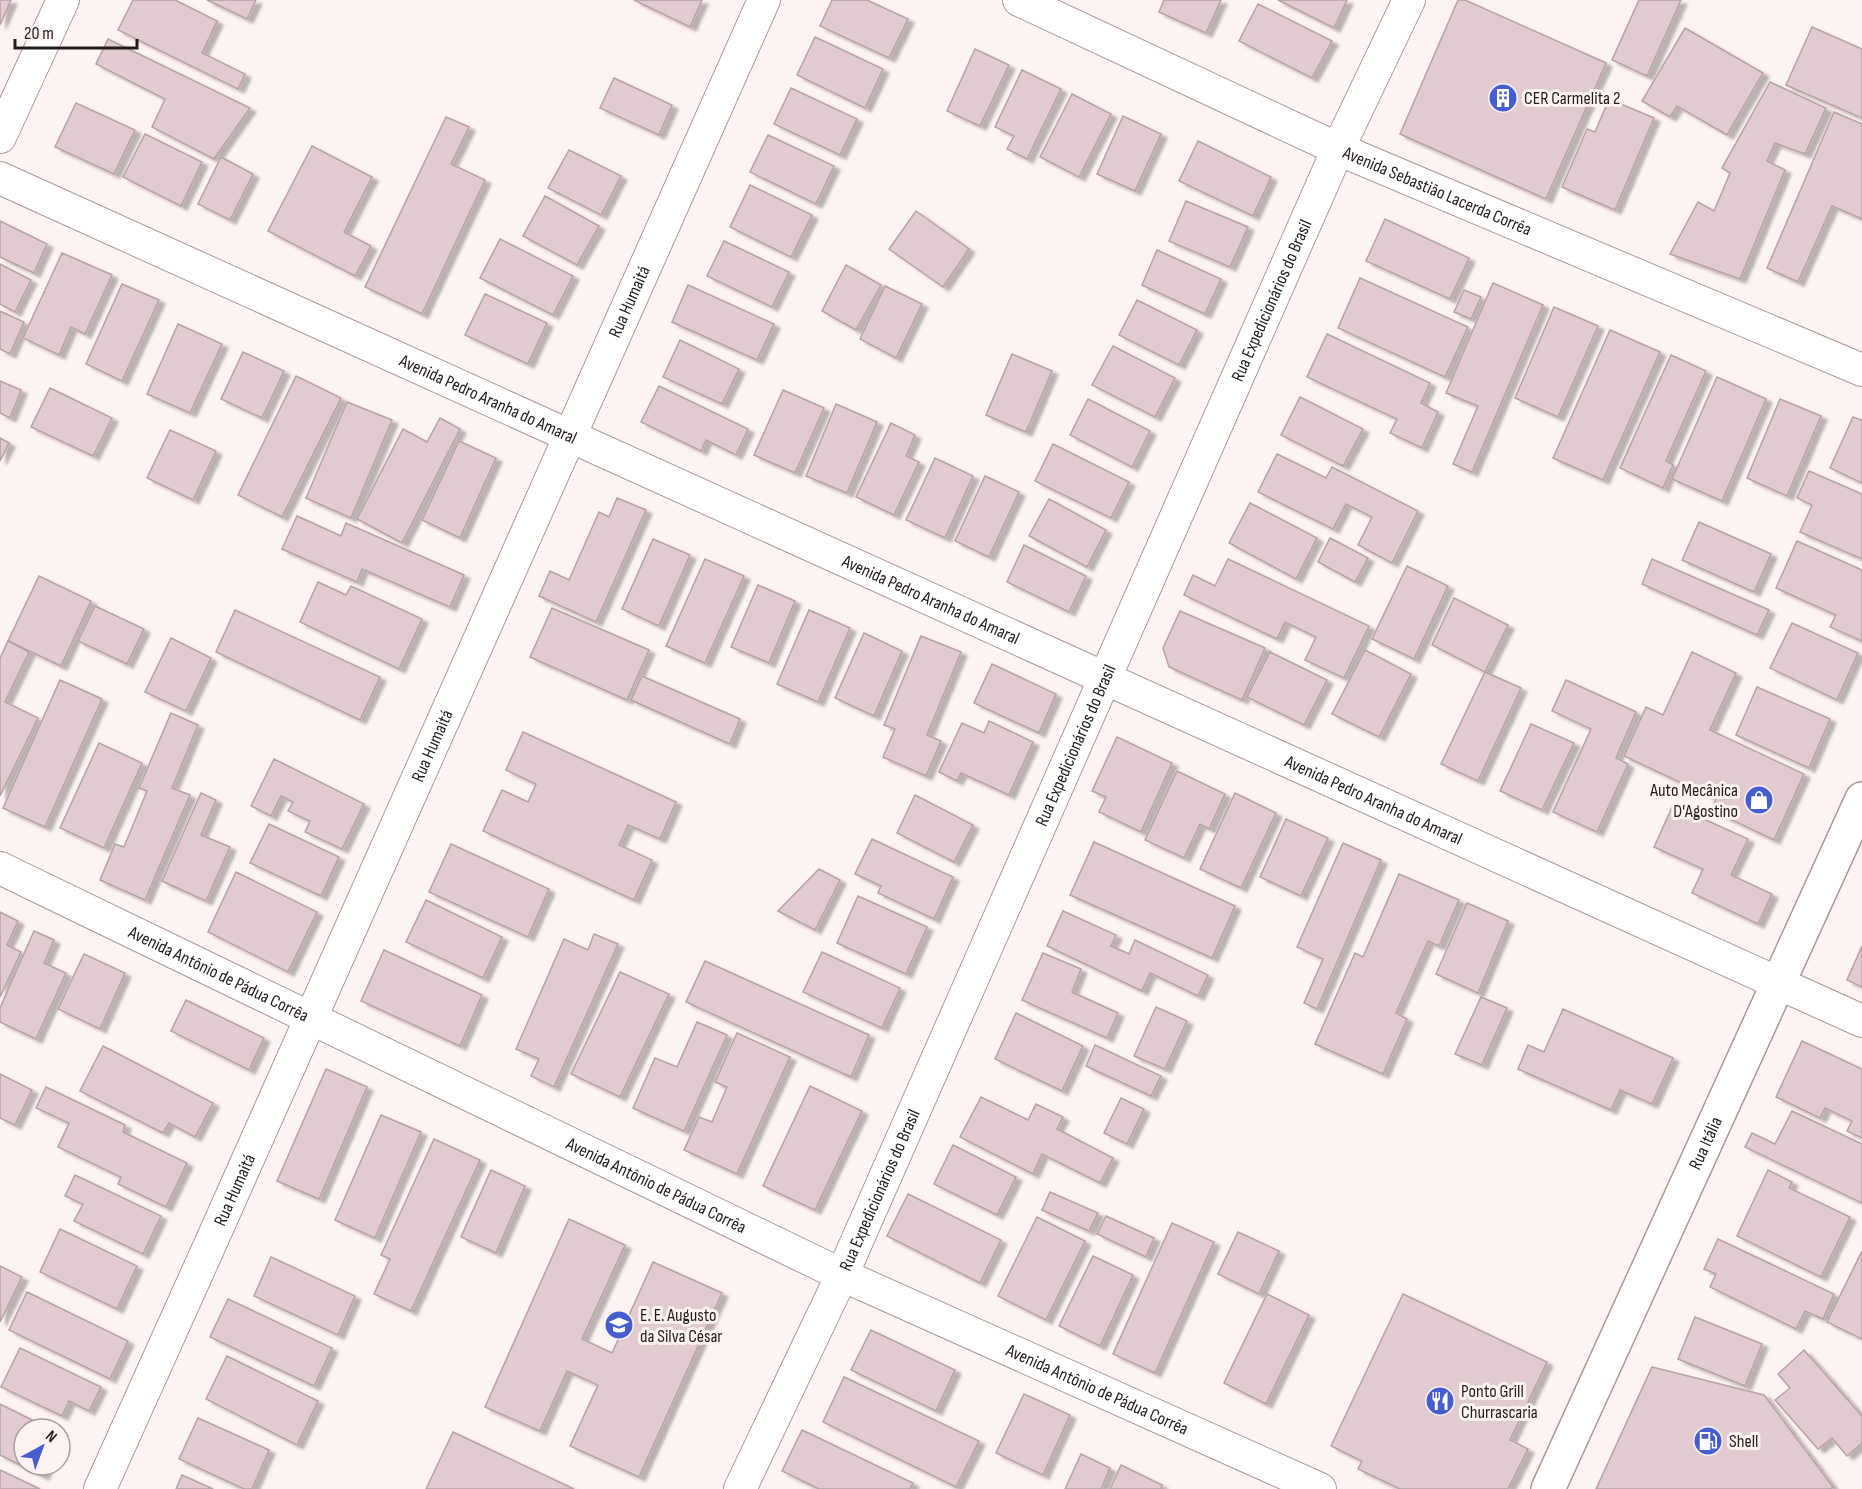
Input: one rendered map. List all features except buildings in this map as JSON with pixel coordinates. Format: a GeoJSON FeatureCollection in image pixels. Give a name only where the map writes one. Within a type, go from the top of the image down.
{"type":"FeatureCollection","features":[{"type":"Feature","properties":{"kind":"street"},"geometry":{"type":"LineString","coordinates":[[0,137],[63,0]]}},
{"type":"Feature","properties":{"kind":"street","name":"Rua Humaitá"},"geometry":{"type":"LineString","coordinates":[[99,1489],[314,1017],[568,437],[764,0]]}},
{"type":"Feature","properties":{"kind":"street","name":"Avenida Sebastião Lacerda Corrêa"},"geometry":{"type":"LineString","coordinates":[[1019,0],[1338,149],[1862,370]]}},
{"type":"Feature","properties":{"kind":"street","name":"Rua Expedicionários do Brasil"},"geometry":{"type":"LineString","coordinates":[[740,1489],[842,1275],[1338,149],[1409,0]]}},
{"type":"Feature","properties":{"kind":"street","name":"Avenida Pedro Aranha do Amaral"},"geometry":{"type":"LineString","coordinates":[[0,178],[1862,1021]]}},
{"type":"Feature","properties":{"kind":"street","name":"Rua Itália"},"geometry":{"type":"LineString","coordinates":[[1548,1489],[1862,799]]}},
{"type":"Feature","properties":{"kind":"street","name":"Avenida Antônio de Pádua Corrêa"},"geometry":{"type":"LineString","coordinates":[[0,868],[314,1017],[842,1275],[1320,1489]]}},
{"type":"Feature","properties":{"kind":"place","name":"CER Carmelita 2"},"geometry":{"type":"Point","coordinates":[1503,98]}},
{"type":"Feature","properties":{"kind":"place","name":"Auto Mecânica D'Agostino"},"geometry":{"type":"Point","coordinates":[1759,800]}},
{"type":"Feature","properties":{"kind":"place","name":"E. E. Augusto da Silva César"},"geometry":{"type":"Point","coordinates":[619,1325]}},
{"type":"Feature","properties":{"kind":"place","name":"Ponto Grill Churrascaria"},"geometry":{"type":"Point","coordinates":[1440,1401]}},
{"type":"Feature","properties":{"kind":"place","name":"Shell"},"geometry":{"type":"Point","coordinates":[1708,1441]}}]}
